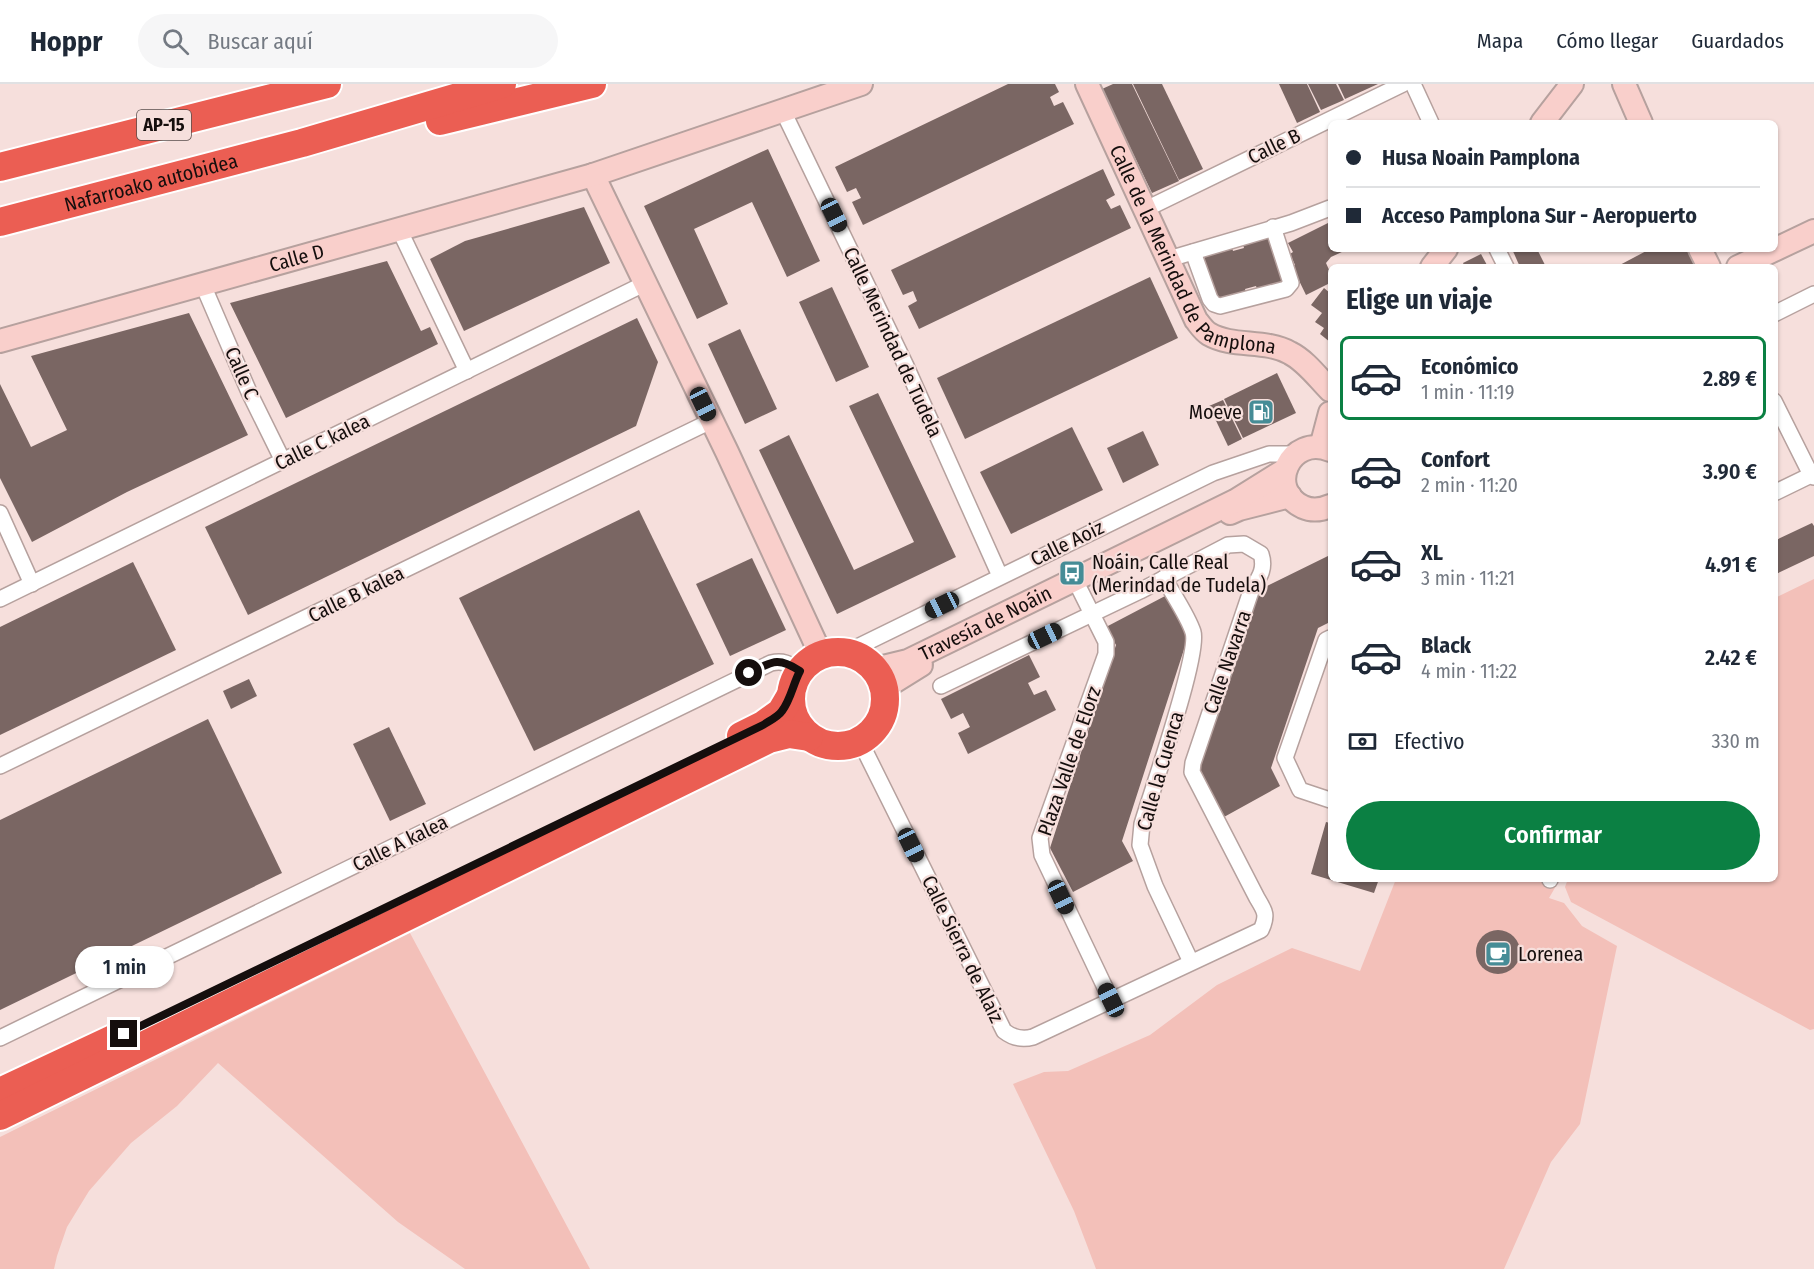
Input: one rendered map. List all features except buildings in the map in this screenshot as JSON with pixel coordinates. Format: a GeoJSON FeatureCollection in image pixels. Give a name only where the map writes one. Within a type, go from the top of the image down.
{"type":"FeatureCollection","features":[{"type":"Feature","properties":{"kind":"highway","name":"AP-15"},"geometry":{"type":"LineString","coordinates":[[0,167],[327,84]]}},
{"type":"Feature","properties":{"kind":"highway"},"geometry":{"type":"LineString","coordinates":[[302,143],[502,84]]}},
{"type":"Feature","properties":{"kind":"highway"},"geometry":{"type":"LineString","coordinates":[[302,143],[389,133],[592,84]]}},
{"type":"Feature","properties":{"kind":"highway","name":"Nafarroako autobidea"},"geometry":{"type":"LineString","coordinates":[[0,222],[302,143]]}},
{"type":"Feature","properties":{"kind":"highway"},"geometry":{"type":"LineString","coordinates":[[0,1092],[206,995],[763,725],[782,712],[814,668],[856,656],[866,662],[879,679],[885,703],[881,718],[873,732],[847,746],[834,747],[821,744],[809,737],[798,726],[792,711],[814,668]]}},
{"type":"Feature","properties":{"kind":"highway"},"geometry":{"type":"LineString","coordinates":[[0,1116],[769,739],[789,734],[809,737]]}},
{"type":"Feature","properties":{"kind":"street"},"geometry":{"type":"LineString","coordinates":[[814,668],[711,421],[593,175],[861,84]]}},
{"type":"Feature","properties":{"kind":"street","name":"Calle de la Merindad de Pamplona"},"geometry":{"type":"LineString","coordinates":[[1087,84],[1196,320],[1207,333],[1224,340],[1276,347],[1290,353],[1305,364],[1328,388]]}},
{"type":"Feature","properties":{"kind":"street","name":"Calle B"},"geometry":{"type":"LineString","coordinates":[[1328,120],[1402,84]]}},
{"type":"Feature","properties":{"kind":"street"},"geometry":{"type":"LineString","coordinates":[[1413,84],[1430,120]]}},
{"type":"Feature","properties":{"kind":"street"},"geometry":{"type":"LineString","coordinates":[[1544,120],[1572,84]]}},
{"type":"Feature","properties":{"kind":"street"},"geometry":{"type":"LineString","coordinates":[[1624,84],[1640,120]]}},
{"type":"Feature","properties":{"kind":"street","name":"Calle Merindad de Tudela"},"geometry":{"type":"LineString","coordinates":[[782,110],[906,366],[1000,576]]}},
{"type":"Feature","properties":{"kind":"street","name":"Calle B"},"geometry":{"type":"LineString","coordinates":[[1146,209],[1328,120]]}},
{"type":"Feature","properties":{"kind":"street","name":"Calle D"},"geometry":{"type":"LineString","coordinates":[[0,341],[593,175]]}},
{"type":"Feature","properties":{"kind":"street"},"geometry":{"type":"LineString","coordinates":[[1169,259],[1328,209]]}},
{"type":"Feature","properties":{"kind":"street"},"geometry":{"type":"LineString","coordinates":[[1193,252],[1210,299],[1217,305],[1286,289],[1291,283],[1273,227]]}},
{"type":"Feature","properties":{"kind":"street"},"geometry":{"type":"LineString","coordinates":[[399,229],[467,371]]}},
{"type":"Feature","properties":{"kind":"street"},"geometry":{"type":"LineString","coordinates":[[1778,248],[1814,231]]}},
{"type":"Feature","properties":{"kind":"street"},"geometry":{"type":"LineString","coordinates":[[1434,264],[1444,252]]}},
{"type":"Feature","properties":{"kind":"street"},"geometry":{"type":"LineString","coordinates":[[1744,264],[1770,252]]}},
{"type":"Feature","properties":{"kind":"street","name":"Calle C kalea"},"geometry":{"type":"LineString","coordinates":[[0,599],[644,284]]}},
{"type":"Feature","properties":{"kind":"street","name":"Calle C"},"geometry":{"type":"LineString","coordinates":[[203,285],[249,392],[283,461]]}},
{"type":"Feature","properties":{"kind":"street"},"geometry":{"type":"LineString","coordinates":[[1778,312],[1814,294]]}},
{"type":"Feature","properties":{"kind":"street"},"geometry":{"type":"LineString","coordinates":[[1778,409],[1812,476],[1778,491]]}},
{"type":"Feature","properties":{"kind":"street","name":"Calle B kalea"},"geometry":{"type":"LineString","coordinates":[[0,766],[711,421]]}},
{"type":"Feature","properties":{"kind":"street"},"geometry":{"type":"LineString","coordinates":[[1326,449],[1328,431]]}},
{"type":"Feature","properties":{"kind":"street","name":"Travesía de Noáin"},"geometry":{"type":"LineString","coordinates":[[879,679],[908,661],[1235,501],[1303,450],[1312,447],[1326,449]]}},
{"type":"Feature","properties":{"kind":"street","name":"Calle Aoiz"},"geometry":{"type":"LineString","coordinates":[[814,668],[1213,473],[1269,454],[1290,462]]}},
{"type":"Feature","properties":{"kind":"street"},"geometry":{"type":"LineString","coordinates":[[1290,462],[1284,479],[1290,496],[1306,509],[1328,509]]}},
{"type":"Feature","properties":{"kind":"street","name":"Travesía de Noáin"},"geometry":{"type":"LineString","coordinates":[[879,679],[912,670],[1239,509],[1290,496]]}},
{"type":"Feature","properties":{"kind":"street"},"geometry":{"type":"LineString","coordinates":[[0,513],[32,584]]}},
{"type":"Feature","properties":{"kind":"street","name":"Calle Navarra"},"geometry":{"type":"LineString","coordinates":[[941,686],[1228,545],[1244,544],[1261,554],[1263,570],[1251,591],[1193,763],[1192,772],[1264,910],[1266,920],[1262,930]]}},
{"type":"Feature","properties":{"kind":"street","name":"Calle la Cuenca"},"geometry":{"type":"LineString","coordinates":[[1164,578],[1193,632],[1194,642],[1188,672],[1142,824],[1140,845],[1155,886],[1191,962]]}},
{"type":"Feature","properties":{"kind":"street","name":"Plaza Valle de Elorz"},"geometry":{"type":"LineString","coordinates":[[1079,588],[1106,642],[1106,654],[1040,838],[1042,855],[1111,1000]]}},
{"type":"Feature","properties":{"kind":"street"},"geometry":{"type":"LineString","coordinates":[[1328,639],[1285,758],[1300,790],[1328,800]]}},
{"type":"Feature","properties":{"kind":"street","name":"Calle A kalea"},"geometry":{"type":"LineString","coordinates":[[0,1038],[771,663],[780,661],[814,668]]}},
{"type":"Feature","properties":{"kind":"street","name":"Calle Sierra de Alaiz"},"geometry":{"type":"LineString","coordinates":[[860,741],[1004,1031],[1009,1035],[1021,1039],[1033,1037],[1262,930]]}},
{"type":"Feature","properties":{"kind":"shaded area"},"geometry":{"type":"Polygon","coordinates":[[[1814,579],[1814,1029],[1810,1030],[1571,902],[1565,887],[1567,882],[1778,882],[1778,597],[1814,579]]]}},
{"type":"Feature","properties":{"kind":"shaded area"},"geometry":{"type":"Polygon","coordinates":[[[1395,882],[1546,882],[1556,886],[1549,898],[1564,903],[1582,926],[1617,946],[1580,1124],[1551,1162],[1504,1269],[1096,1269],[1074,1211],[1013,1084],[1044,1072],[1068,1071],[1150,1035],[1217,985],[1292,948],[1360,971],[1395,882]]]}},
{"type":"Feature","properties":{"kind":"shaded area"},"geometry":{"type":"Polygon","coordinates":[[[410,933],[590,1269],[465,1269],[398,1222],[218,1063],[177,1106],[131,1143],[89,1191],[67,1227],[54,1269],[0,1269],[0,1137],[410,933]]]}},
{"type":"Feature","properties":{"kind":"place","name":"Moeve"},"geometry":{"type":"Point","coordinates":[1261,412]}},
{"type":"Feature","properties":{"kind":"place","name":"Noáin, Calle Real (Merindad de Tudela)"},"geometry":{"type":"Point","coordinates":[1072,573]}},
{"type":"Feature","properties":{"kind":"place","name":"Lorenea"},"geometry":{"type":"Point","coordinates":[1498,954]}},
{"type":"Feature","properties":{"kind":"route"},"geometry":{"type":"LineString","coordinates":[[124,1034],[763,725],[782,712],[800,671],[780,661],[749,673]]}}]}
